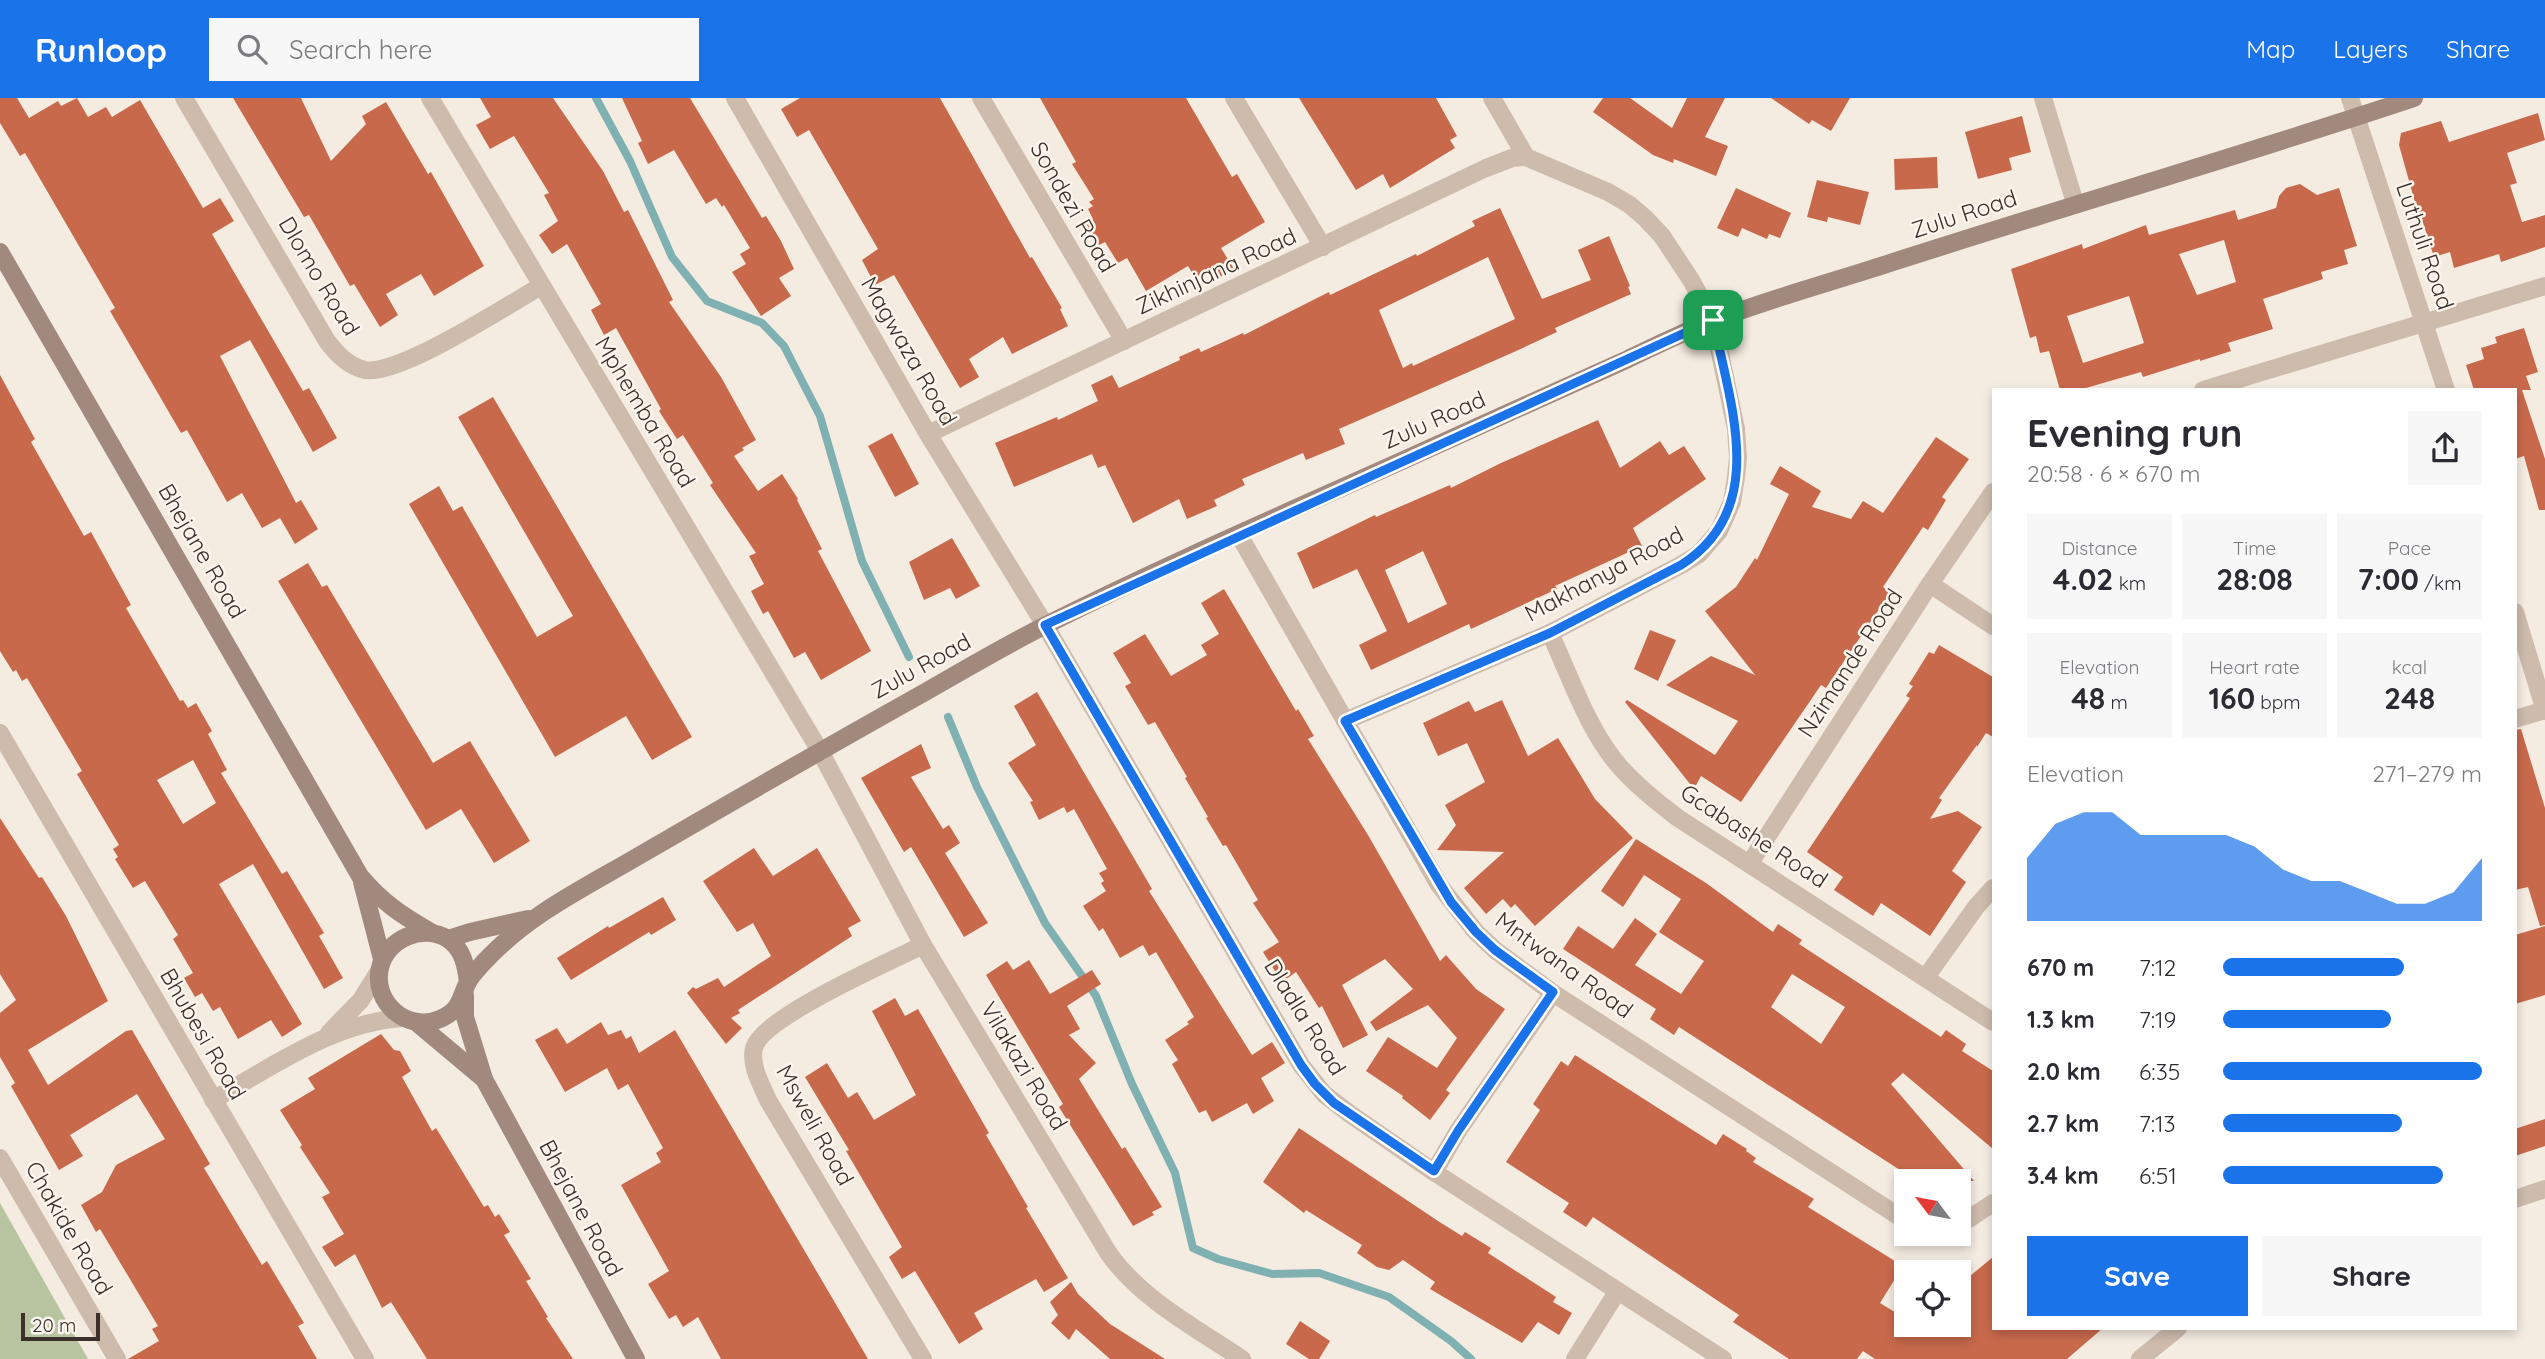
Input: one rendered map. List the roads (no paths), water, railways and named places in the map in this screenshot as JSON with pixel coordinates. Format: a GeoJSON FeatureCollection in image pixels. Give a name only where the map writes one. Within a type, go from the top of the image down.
{"type":"FeatureCollection","features":[{"type":"Feature","properties":{"kind":"street","name":"Dlomo Road"},"geometry":{"type":"LineString","coordinates":[[184,98],[327,341],[335,353],[355,366],[368,370],[379,369],[421,354],[541,286]]}},
{"type":"Feature","properties":{"kind":"street","name":"Mphemba Road"},"geometry":{"type":"LineString","coordinates":[[430,98],[820,751]]}},
{"type":"Feature","properties":{"kind":"street","name":"Magwaza Road"},"geometry":{"type":"LineString","coordinates":[[735,98],[928,434],[1045,625]]}},
{"type":"Feature","properties":{"kind":"street","name":"Sondezi Road"},"geometry":{"type":"LineString","coordinates":[[981,98],[1124,341]]}},
{"type":"Feature","properties":{"kind":"street"},"geometry":{"type":"LineString","coordinates":[[1234,98],[1323,247]]}},
{"type":"Feature","properties":{"kind":"street"},"geometry":{"type":"LineString","coordinates":[[1492,98],[1526,157]]}},
{"type":"Feature","properties":{"kind":"street"},"geometry":{"type":"LineString","coordinates":[[2043,98],[2075,204]]}},
{"type":"Feature","properties":{"kind":"street","name":"Luthuli Road"},"geometry":{"type":"LineString","coordinates":[[2350,98],[2445,388]]}},
{"type":"Feature","properties":{"kind":"street","name":"Zulu Road"},"geometry":{"type":"LineString","coordinates":[[466,988],[482,964],[531,918],[1045,625],[1239,535],[1713,320],[2414,98]]}},
{"type":"Feature","properties":{"kind":"street","name":"Zikhinjana Road"},"geometry":{"type":"LineString","coordinates":[[928,434],[1486,168],[1512,158],[1526,157]]}},
{"type":"Feature","properties":{"kind":"street","name":"Makhanya Road"},"geometry":{"type":"LineString","coordinates":[[1345,721],[1550,633],[1681,565],[1699,554],[1719,531],[1732,502],[1738,458],[1735,429],[1713,320],[1691,280],[1662,236],[1630,205],[1608,192],[1526,157]]}},
{"type":"Feature","properties":{"kind":"street","name":"Bhejane Road"},"geometry":{"type":"LineString","coordinates":[[0,252],[360,876],[394,911],[441,937]]}},
{"type":"Feature","properties":{"kind":"street"},"geometry":{"type":"LineString","coordinates":[[2210,388],[2545,286]]}},
{"type":"Feature","properties":{"kind":"street","name":"Nzimande Road"},"geometry":{"type":"LineString","coordinates":[[1750,863],[1930,584],[1992,493]]}},
{"type":"Feature","properties":{"kind":"street","name":"Mntwana Road"},"geometry":{"type":"LineString","coordinates":[[1239,535],[1451,902],[1476,932],[1495,950],[1553,992],[1894,1213]]}},
{"type":"Feature","properties":{"kind":"street"},"geometry":{"type":"LineString","coordinates":[[1930,584],[1992,625]]}},
{"type":"Feature","properties":{"kind":"street"},"geometry":{"type":"LineString","coordinates":[[2517,619],[2545,710],[2517,718]]}},
{"type":"Feature","properties":{"kind":"street","name":"Dladla Road"},"geometry":{"type":"LineString","coordinates":[[1045,625],[1301,1065],[1315,1084],[1334,1103],[1434,1171],[1723,1359]]}},
{"type":"Feature","properties":{"kind":"street","name":"Gcabashe Road"},"geometry":{"type":"LineString","coordinates":[[1550,633],[1599,739],[1619,766],[1645,792],[1678,818],[1992,1021]]}},
{"type":"Feature","properties":{"kind":"street","name":"Bhubesi Road"},"geometry":{"type":"LineString","coordinates":[[0,733],[365,1359]]}},
{"type":"Feature","properties":{"kind":"street","name":"Vilakazi Road"},"geometry":{"type":"LineString","coordinates":[[820,751],[923,945],[1120,1269],[1153,1299],[1242,1359]]}},
{"type":"Feature","properties":{"kind":"street","name":"Bhejane Road"},"geometry":{"type":"LineString","coordinates":[[360,876],[381,965]]}},
{"type":"Feature","properties":{"kind":"street"},"geometry":{"type":"LineString","coordinates":[[1926,977],[1992,889]]}},
{"type":"Feature","properties":{"kind":"street","name":"Zulu Road"},"geometry":{"type":"LineString","coordinates":[[441,937],[531,918]]}},
{"type":"Feature","properties":{"kind":"street"},"geometry":{"type":"LineString","coordinates":[[213,1100],[324,1038],[353,1027],[409,1020],[430,1022],[445,1017],[457,1008],[466,988],[466,964],[459,950],[441,937],[418,933],[403,938],[391,946],[361,1000],[324,1038]]}},
{"type":"Feature","properties":{"kind":"street","name":"Msweli Road"},"geometry":{"type":"LineString","coordinates":[[923,945],[796,1009],[773,1024],[757,1040],[754,1050],[754,1064],[768,1100],[923,1359]]}},
{"type":"Feature","properties":{"kind":"street"},"geometry":{"type":"LineString","coordinates":[[381,965],[379,985],[383,998],[391,1009],[409,1020]]}},
{"type":"Feature","properties":{"kind":"street","name":"Bhejane Road"},"geometry":{"type":"LineString","coordinates":[[466,988],[466,1017],[484,1079],[636,1359]]}},
{"type":"Feature","properties":{"kind":"street"},"geometry":{"type":"LineString","coordinates":[[1434,1171],[1465,1120],[1553,992]]}},
{"type":"Feature","properties":{"kind":"street","name":"Bhejane Road"},"geometry":{"type":"LineString","coordinates":[[409,1020],[484,1079]]}},
{"type":"Feature","properties":{"kind":"street","name":"Chakide Road"},"geometry":{"type":"LineString","coordinates":[[0,1158],[117,1359]]}},
{"type":"Feature","properties":{"kind":"street"},"geometry":{"type":"LineString","coordinates":[[2517,1198],[2545,1189]]}},
{"type":"Feature","properties":{"kind":"street"},"geometry":{"type":"LineString","coordinates":[[1971,1217],[1992,1204]]}},
{"type":"Feature","properties":{"kind":"street"},"geometry":{"type":"LineString","coordinates":[[1575,1359],[1617,1292]]}},
{"type":"Feature","properties":{"kind":"street"},"geometry":{"type":"LineString","coordinates":[[2140,1359],[2176,1330]]}},
{"type":"Feature","properties":{"kind":"waterway"},"geometry":{"type":"LineString","coordinates":[[596,98],[630,161],[672,257],[707,301],[762,323],[784,346],[820,416],[862,561],[909,657]]}},
{"type":"Feature","properties":{"kind":"waterway"},"geometry":{"type":"LineString","coordinates":[[948,717],[977,787],[1045,923],[1096,996],[1132,1084],[1175,1173],[1193,1248],[1218,1259],[1272,1274],[1319,1273],[1389,1297],[1451,1341],[1471,1359]]}}]}
